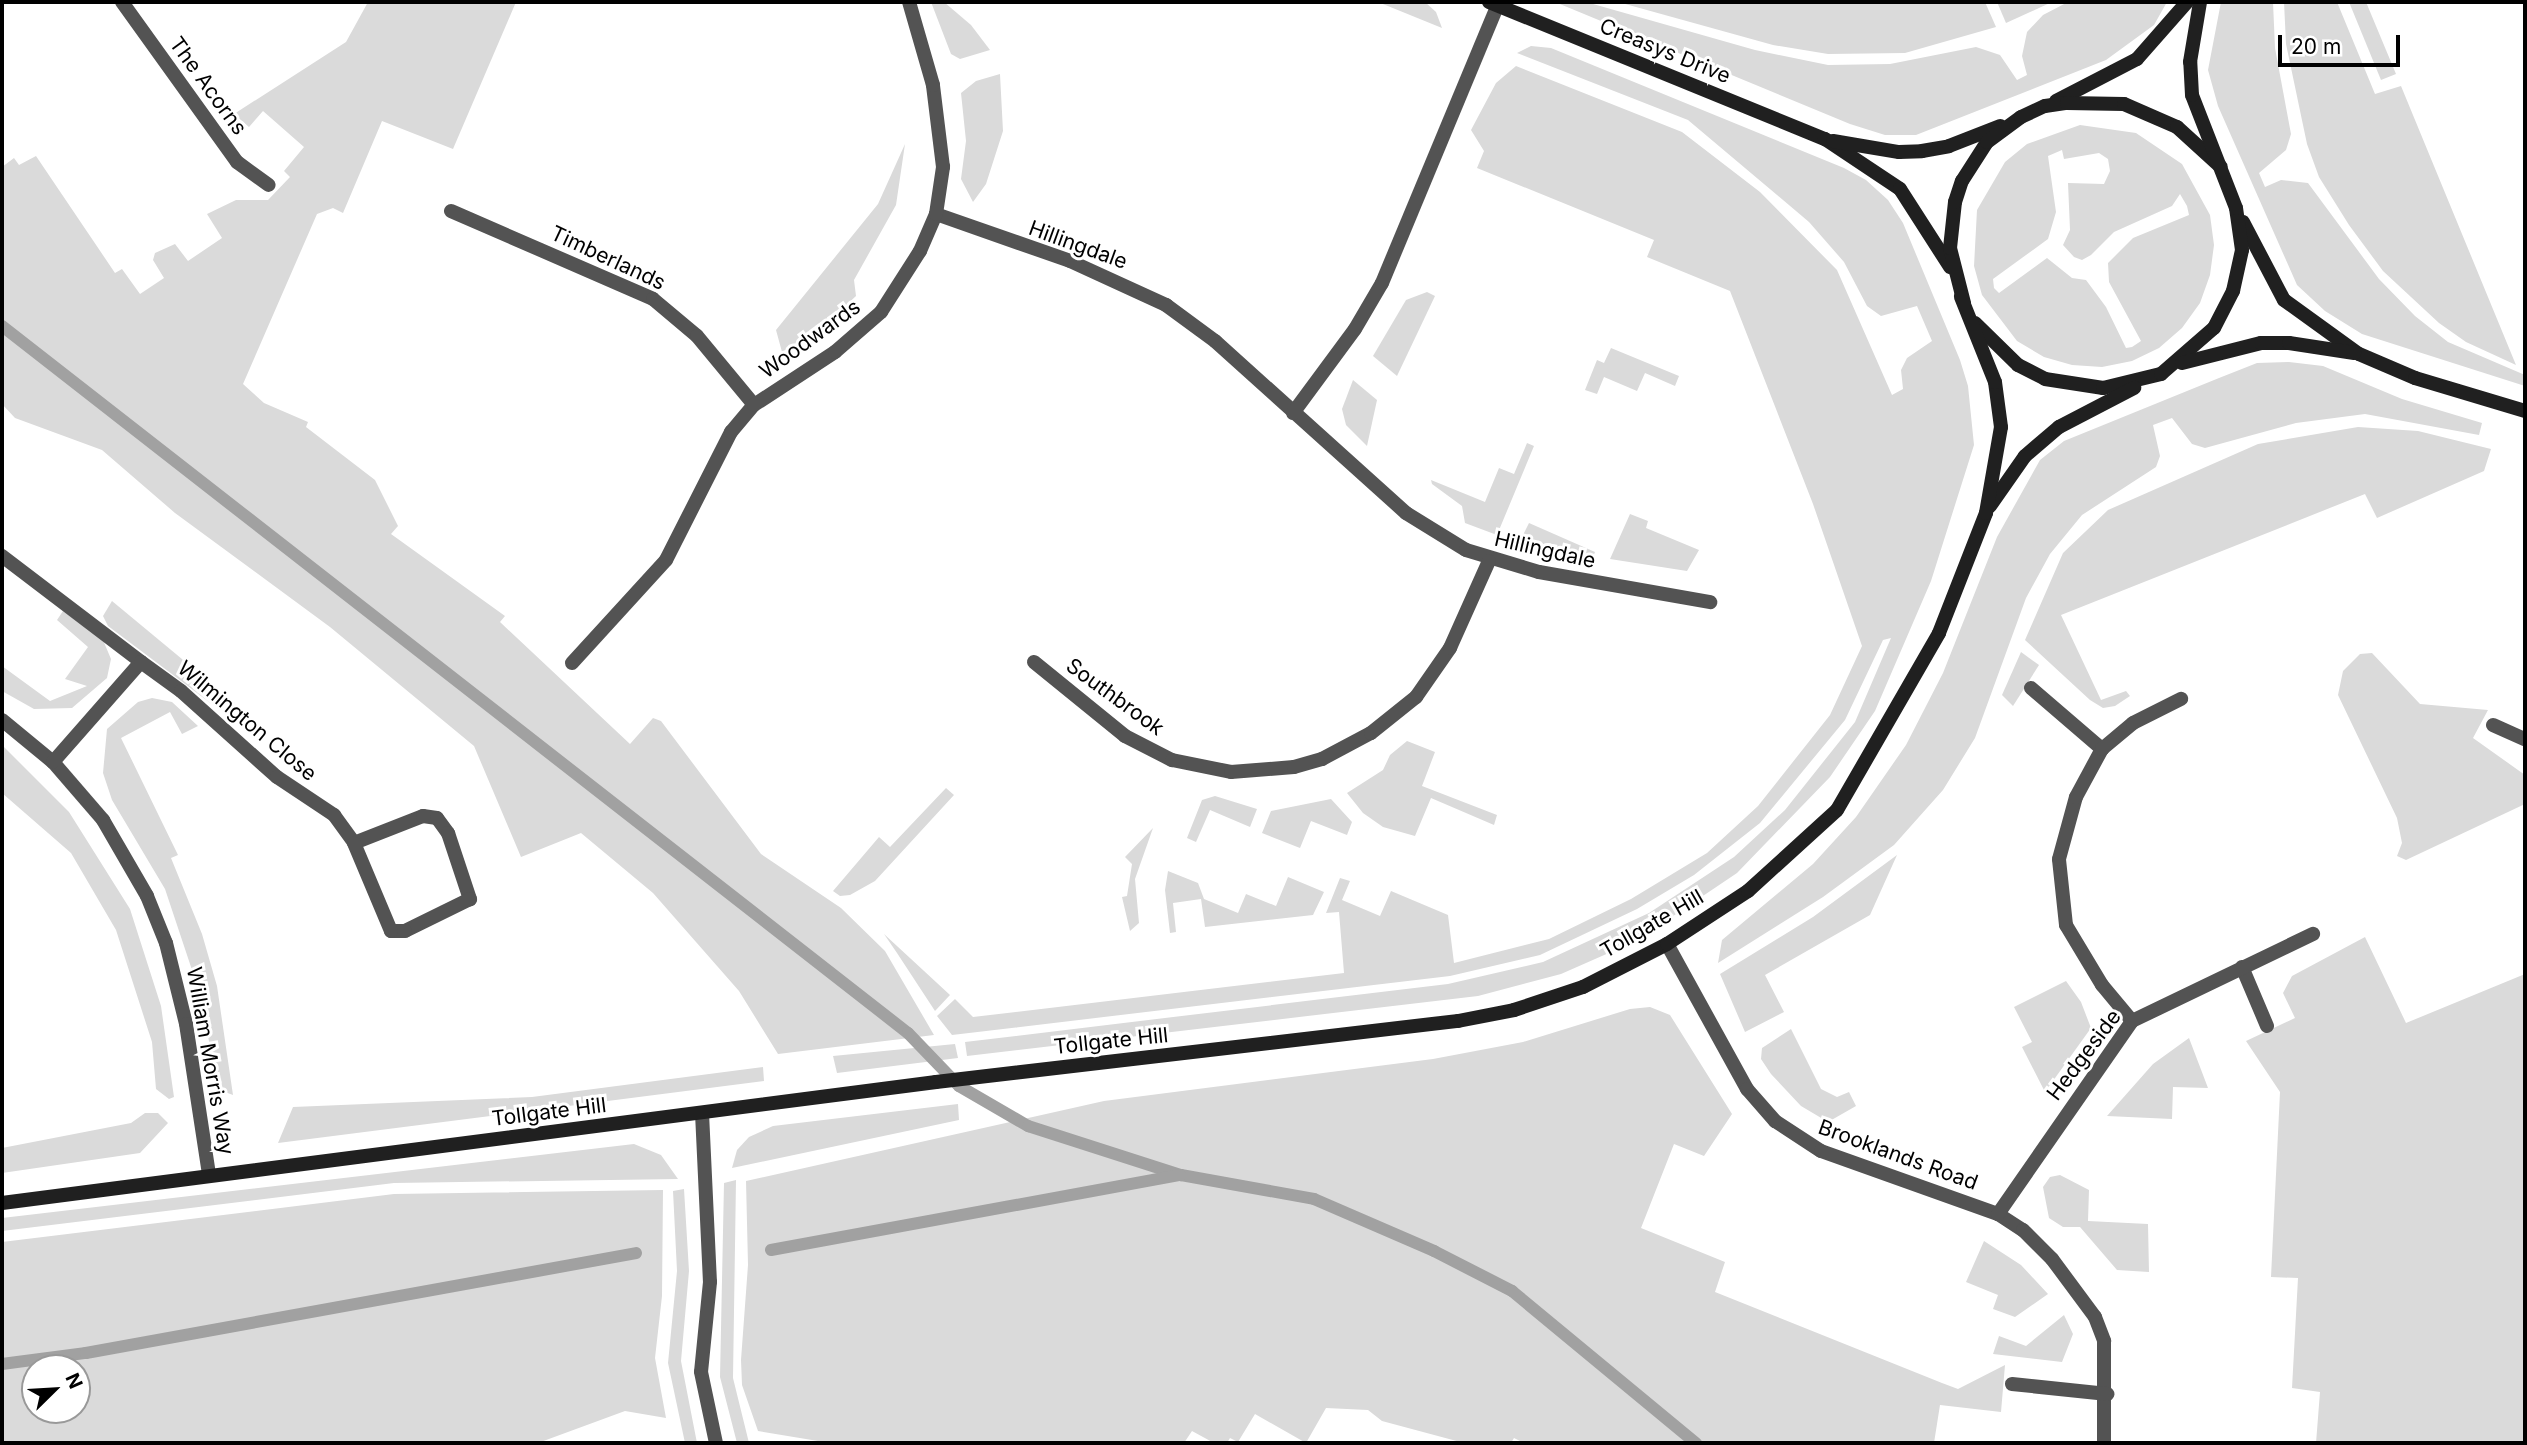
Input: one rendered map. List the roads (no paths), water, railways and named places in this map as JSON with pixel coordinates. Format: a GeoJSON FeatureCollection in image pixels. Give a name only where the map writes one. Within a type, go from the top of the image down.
{"type":"FeatureCollection","features":[{"type":"Feature","properties":{"kind":"street","name":"The Acorns"},"geometry":{"type":"LineString","coordinates":[[122,2],[237,162],[269,185]]}},
{"type":"Feature","properties":{"kind":"street","name":"Woodwards"},"geometry":{"type":"LineString","coordinates":[[572,663],[666,560],[731,432],[754,405],[827,358],[881,312],[920,251],[936,214],[943,167],[941,125],[909,2]]}},
{"type":"Feature","properties":{"kind":"street"},"geometry":{"type":"LineString","coordinates":[[1953,271],[1950,225],[1962,181],[1987,142],[2021,117],[2137,59],[2188,2]]}},
{"type":"Feature","properties":{"kind":"street"},"geometry":{"type":"LineString","coordinates":[[2200,2],[2190,62],[2192,95],[2236,208],[2284,300],[2359,354],[2415,378],[2525,411]]}},
{"type":"Feature","properties":{"kind":"street"},"geometry":{"type":"LineString","coordinates":[[1293,414],[1355,329],[1382,283],[1493,4]]}},
{"type":"Feature","properties":{"kind":"street","name":"Creasys Drive"},"geometry":{"type":"LineString","coordinates":[[1493,4],[1825,139],[1900,189],[1953,271]]}},
{"type":"Feature","properties":{"kind":"street"},"geometry":{"type":"LineString","coordinates":[[2045,106],[2096,101],[2151,113],[2177,127],[2221,167]]}},
{"type":"Feature","properties":{"kind":"street","name":"Creasys Drive"},"geometry":{"type":"LineString","coordinates":[[1825,139],[1899,152],[1922,151],[1949,146],[2021,117]]}},
{"type":"Feature","properties":{"kind":"street"},"geometry":{"type":"LineString","coordinates":[[1961,297],[1995,346],[2045,379],[2103,388],[2161,374],[2175,365],[2214,328],[2233,291],[2242,250],[2236,208]]}},
{"type":"Feature","properties":{"kind":"street","name":"Timberlands"},"geometry":{"type":"LineString","coordinates":[[451,211],[653,299],[697,335],[754,405]]}},
{"type":"Feature","properties":{"kind":"street","name":"Hillingdale"},"geometry":{"type":"LineString","coordinates":[[936,214],[1070,261],[1166,305],[1215,341],[1406,513],[1443,539],[1489,561],[1710,601]]}},
{"type":"Feature","properties":{"kind":"street","name":"Tollgate Hill"},"geometry":{"type":"LineString","coordinates":[[2,1203],[963,1079],[1458,1021],[1514,1010],[1583,987],[1667,944],[1748,891],[1837,810],[1939,633],[1986,513],[1999,448],[2000,407],[1953,271]]}},
{"type":"Feature","properties":{"kind":"street"},"geometry":{"type":"LineString","coordinates":[[2175,365],[2261,343],[2289,343],[2359,354]]}},
{"type":"Feature","properties":{"kind":"street","name":"Tollgate Hill"},"geometry":{"type":"LineString","coordinates":[[1986,513],[2025,456],[2059,427],[2161,374]]}},
{"type":"Feature","properties":{"kind":"street","name":"Wilmington Close"},"geometry":{"type":"LineString","coordinates":[[2,556],[181,691],[277,777],[334,815],[354,844],[391,931],[412,928],[470,899],[448,833],[433,815],[354,844]]}},
{"type":"Feature","properties":{"kind":"street","name":"Southbrook"},"geometry":{"type":"LineString","coordinates":[[1034,662],[1125,736],[1172,760],[1231,772],[1293,767],[1322,759],[1371,733],[1416,697],[1450,648],[1489,561]]}},
{"type":"Feature","properties":{"kind":"street"},"geometry":{"type":"LineString","coordinates":[[52,762],[141,662]]}},
{"type":"Feature","properties":{"kind":"street"},"geometry":{"type":"LineString","coordinates":[[2031,688],[2102,748]]}},
{"type":"Feature","properties":{"kind":"street"},"geometry":{"type":"LineString","coordinates":[[2132,1021],[2081,953],[2066,925],[2060,892],[2059,859],[2067,825],[2087,772],[2102,748],[2133,723],[2181,699]]}},
{"type":"Feature","properties":{"kind":"street","name":"William Morris Way"},"geometry":{"type":"LineString","coordinates":[[2,720],[52,762],[103,820],[126,855],[166,943],[186,1024],[209,1175]]}},
{"type":"Feature","properties":{"kind":"street"},"geometry":{"type":"LineString","coordinates":[[2493,725],[2525,739]]}},
{"type":"Feature","properties":{"kind":"street","name":"Hedgeside"},"geometry":{"type":"LineString","coordinates":[[1998,1214],[2132,1021],[2313,934]]}},
{"type":"Feature","properties":{"kind":"street","name":"Brooklands Road"},"geometry":{"type":"LineString","coordinates":[[1667,944],[1747,1089],[1775,1121],[1821,1151],[1998,1214],[2023,1230],[2052,1259],[2095,1317],[2107,1360],[2104,1443]]}},
{"type":"Feature","properties":{"kind":"street"},"geometry":{"type":"LineString","coordinates":[[2242,967],[2267,1026]]}},
{"type":"Feature","properties":{"kind":"street"},"geometry":{"type":"LineString","coordinates":[[702,1113],[710,1282],[701,1373],[716,1443]]}},
{"type":"Feature","properties":{"kind":"street"},"geometry":{"type":"LineString","coordinates":[[2012,1384],[2107,1394]]}},
{"type":"Feature","properties":{"kind":"waterway"},"geometry":{"type":"LineString","coordinates":[[2,326],[908,1033],[959,1086],[1028,1126],[1181,1175],[1314,1199],[1434,1251],[1512,1291],[1696,1443]]}},
{"type":"Feature","properties":{"kind":"waterway"},"geometry":{"type":"LineString","coordinates":[[771,1250],[1180,1175]]}},
{"type":"Feature","properties":{"kind":"waterway"},"geometry":{"type":"LineString","coordinates":[[2,1364],[86,1353],[636,1253]]}}]}
